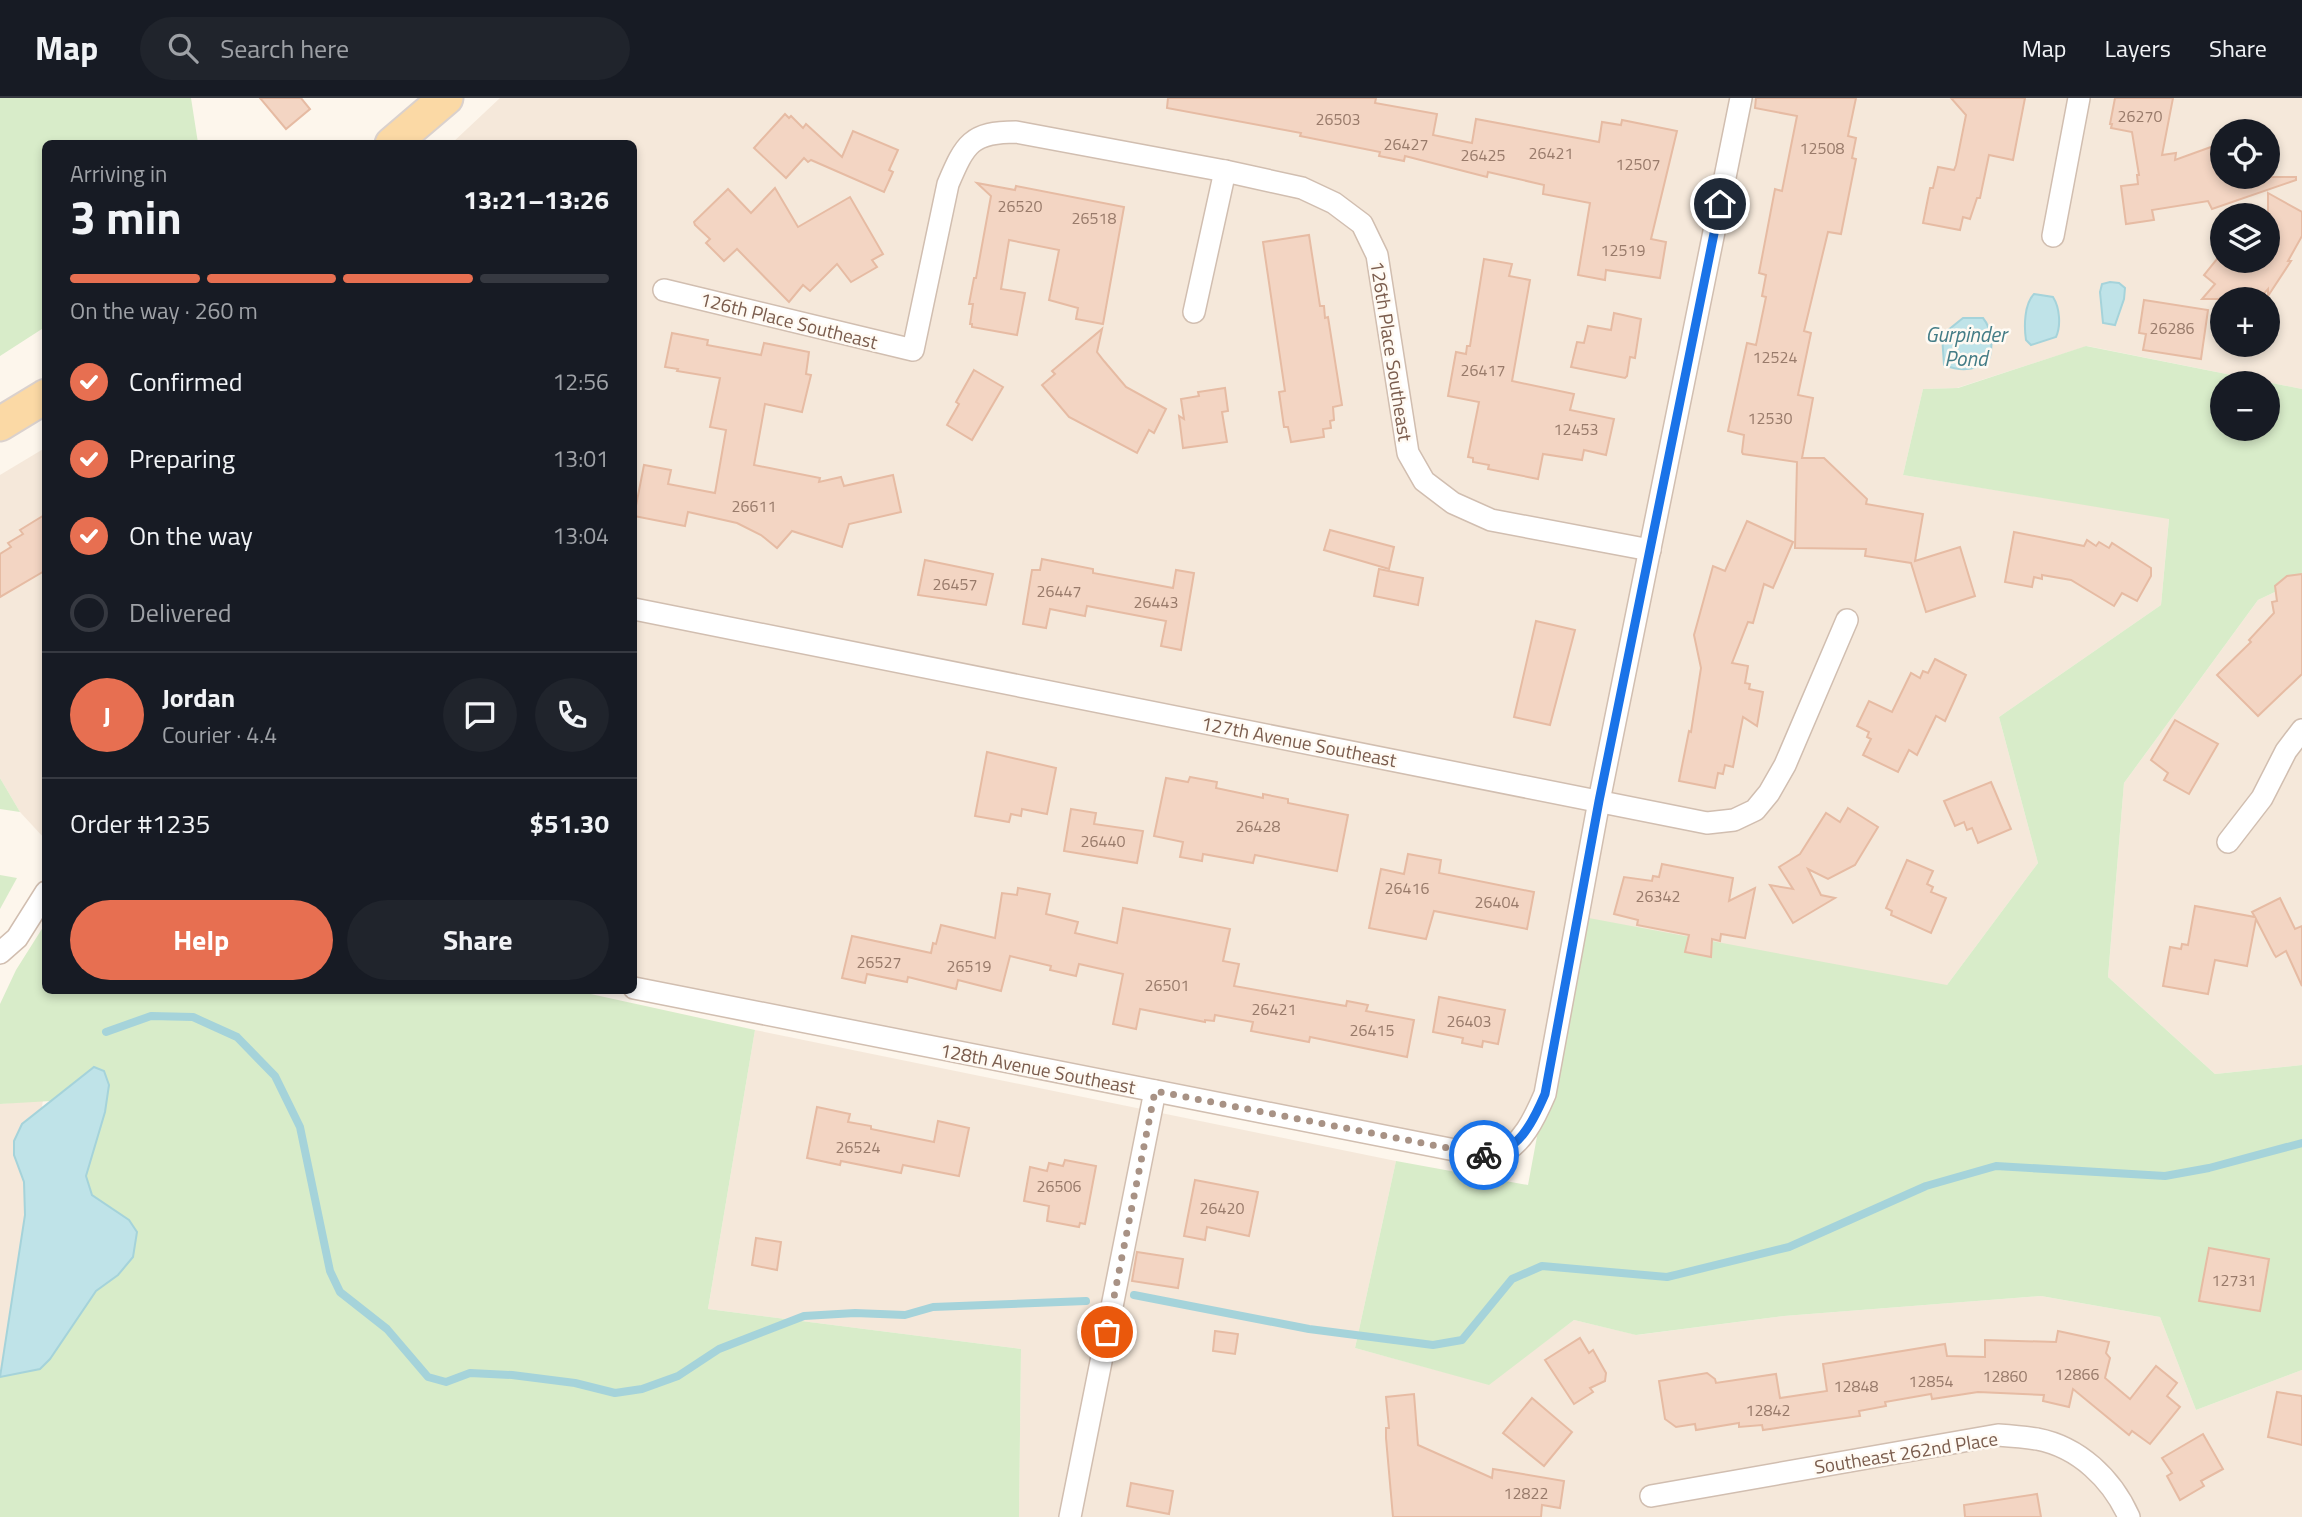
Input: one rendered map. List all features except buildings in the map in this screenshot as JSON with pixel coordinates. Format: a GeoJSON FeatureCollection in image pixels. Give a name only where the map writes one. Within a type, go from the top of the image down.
{"type":"FeatureCollection","features":[{"type":"Feature","properties":{"kind":"main road"},"geometry":{"type":"LineString","coordinates":[[397,140],[446,98]]}},
{"type":"Feature","properties":{"kind":"main road"},"geometry":{"type":"LineString","coordinates":[[0,424],[42,398]]}},
{"type":"Feature","properties":{"kind":"street"},"geometry":{"type":"LineString","coordinates":[[1599,801],[1741,98]]}},
{"type":"Feature","properties":{"kind":"street"},"geometry":{"type":"LineString","coordinates":[[2053,236],[2079,98]]}},
{"type":"Feature","properties":{"kind":"street","name":"126th Place Southeast"},"geometry":{"type":"LineString","coordinates":[[664,290],[913,350],[948,184],[958,160],[969,144],[990,132],[1017,132],[1302,188],[1334,203],[1362,224],[1377,255],[1408,453],[1424,481],[1453,503],[1491,520],[1650,550]]}},
{"type":"Feature","properties":{"kind":"street"},"geometry":{"type":"LineString","coordinates":[[1194,312],[1225,171]]}},
{"type":"Feature","properties":{"kind":"street","name":"127th Avenue Southeast"},"geometry":{"type":"LineString","coordinates":[[637,610],[1707,823],[1734,820],[1755,810],[1769,793],[1785,765],[1847,620]]}},
{"type":"Feature","properties":{"kind":"street"},"geometry":{"type":"LineString","coordinates":[[2228,842],[2262,798],[2286,751],[2302,730]]}},
{"type":"Feature","properties":{"kind":"street","name":"128th Avenue Southeast"},"geometry":{"type":"LineString","coordinates":[[637,989],[1480,1155],[1499,1154],[1520,1139],[1534,1119],[1545,1094],[1599,801]]}},
{"type":"Feature","properties":{"kind":"street"},"geometry":{"type":"LineString","coordinates":[[0,953],[17,938],[42,898]]}},
{"type":"Feature","properties":{"kind":"street"},"geometry":{"type":"LineString","coordinates":[[1070,1517],[1155,1091]]}},
{"type":"Feature","properties":{"kind":"street","name":"Southeast 262nd Place"},"geometry":{"type":"LineString","coordinates":[[1651,1496],[1998,1435],[2039,1439],[2080,1456],[2108,1480],[2129,1517]]}},
{"type":"Feature","properties":{"kind":"shaded area"},"geometry":{"type":"Polygon","coordinates":[[[500,98],[2302,98],[2302,389],[2280,385],[2280,371],[2212,371],[2087,346],[1957,388],[1923,389],[1903,475],[2169,518],[2161,605],[1999,717],[2038,863],[1947,985],[1534,1119],[1499,1154],[637,987],[637,140],[455,140],[500,98]]]}},
{"type":"Feature","properties":{"kind":"shaded area"},"geometry":{"type":"Polygon","coordinates":[[[42,450],[42,836],[20,812],[0,778],[0,475],[42,450]]]}},
{"type":"Feature","properties":{"kind":"shaded area"},"geometry":{"type":"Polygon","coordinates":[[[2302,579],[2302,1065],[2215,1074],[2108,977],[2124,783],[2258,600],[2302,579]]]}},
{"type":"Feature","properties":{"kind":"shaded area"},"geometry":{"type":"Polygon","coordinates":[[[755,1030],[1396,1161],[1355,1348],[1488,1384],[1574,1320],[1637,1335],[1784,1316],[2041,1296],[2160,1317],[2196,1410],[2302,1370],[2302,1517],[1019,1517],[1021,1349],[708,1309],[755,1030]]]}},
{"type":"Feature","properties":{"kind":"shaded area"},"geometry":{"type":"Polygon","coordinates":[[[43,1100],[25,1215],[0,1377],[0,1104],[43,1100]]]}},
{"type":"Feature","properties":{"kind":"green space"},"geometry":{"type":"Polygon","coordinates":[[[0,98],[191,98],[198,140],[42,140],[42,329],[0,356],[0,98]]]}},
{"type":"Feature","properties":{"kind":"green space"},"geometry":{"type":"Polygon","coordinates":[[[2086,346],[2212,371],[2210,441],[2280,441],[2280,385],[2302,389],[2302,579],[2258,600],[2124,783],[2108,977],[2215,1074],[2302,1065],[2302,1370],[2196,1410],[2160,1317],[2041,1296],[1784,1316],[1636,1335],[1574,1320],[1489,1385],[1355,1348],[1396,1161],[1528,1185],[1578,916],[1947,985],[2038,863],[1999,717],[2161,605],[2169,519],[1903,475],[1923,389],[1958,388],[2086,346]]]}},
{"type":"Feature","properties":{"kind":"green space"},"geometry":{"type":"Polygon","coordinates":[[[0,778],[20,812],[0,809],[0,778]]]}},
{"type":"Feature","properties":{"kind":"green space"},"geometry":{"type":"Polygon","coordinates":[[[0,875],[17,878],[0,909],[0,875]]]}},
{"type":"Feature","properties":{"kind":"green space"},"geometry":{"type":"Polygon","coordinates":[[[42,929],[42,994],[591,994],[755,1030],[708,1309],[1021,1349],[1019,1517],[0,1517],[0,1377],[40,1369],[50,1359],[96,1291],[118,1275],[129,1220],[92,1195],[86,1176],[105,1112],[94,1067],[51,1101],[0,1104],[0,1004],[16,970],[42,929]]]}},
{"type":"Feature","properties":{"kind":"water"},"geometry":{"type":"Polygon","coordinates":[[[2119,283],[2125,288],[2115,325],[2103,323],[2100,292],[2102,284],[2119,283]]]}},
{"type":"Feature","properties":{"kind":"water"},"geometry":{"type":"Polygon","coordinates":[[[2034,294],[2053,297],[2059,322],[2056,337],[2031,345],[2026,340],[2025,322],[2028,304],[2034,294]]]}},
{"type":"Feature","properties":{"kind":"water","name":"Gurpinder Pond"},"geometry":{"type":"Polygon","coordinates":[[[1963,318],[1983,318],[1991,339],[1991,351],[1988,362],[1977,367],[1956,369],[1944,365],[1942,335],[1963,318]]]}},
{"type":"Feature","properties":{"kind":"water"},"geometry":{"type":"Polygon","coordinates":[[[94,1067],[104,1071],[109,1085],[105,1112],[86,1176],[92,1195],[129,1220],[137,1232],[133,1257],[118,1275],[96,1291],[50,1359],[40,1369],[0,1377],[25,1215],[24,1182],[14,1155],[14,1141],[22,1124],[94,1067]]]}},
{"type":"Feature","properties":{"kind":"waterway"},"geometry":{"type":"LineString","coordinates":[[106,1032],[151,1016],[193,1017],[237,1037],[275,1076],[300,1127],[330,1271],[340,1292],[387,1329],[428,1377],[446,1382],[470,1373],[512,1375],[575,1383],[615,1393],[642,1389],[678,1376],[719,1349],[804,1316],[855,1313],[905,1315],[933,1307],[1086,1301]]}},
{"type":"Feature","properties":{"kind":"waterway"},"geometry":{"type":"LineString","coordinates":[[1134,1295],[1309,1329],[1433,1345],[1462,1340],[1512,1279],[1542,1266],[1667,1277],[1789,1247],[1926,1186],[1996,1166],[2165,1176],[2209,1168],[2302,1143]]}},
{"type":"Feature","properties":{"kind":"way so far"},"geometry":{"type":"LineString","coordinates":[[1107,1332],[1155,1091],[1484,1155]]}},
{"type":"Feature","properties":{"kind":"route"},"geometry":{"type":"LineString","coordinates":[[1484,1155],[1499,1154],[1520,1139],[1534,1119],[1545,1094],[1599,801],[1720,204]]}}]}
